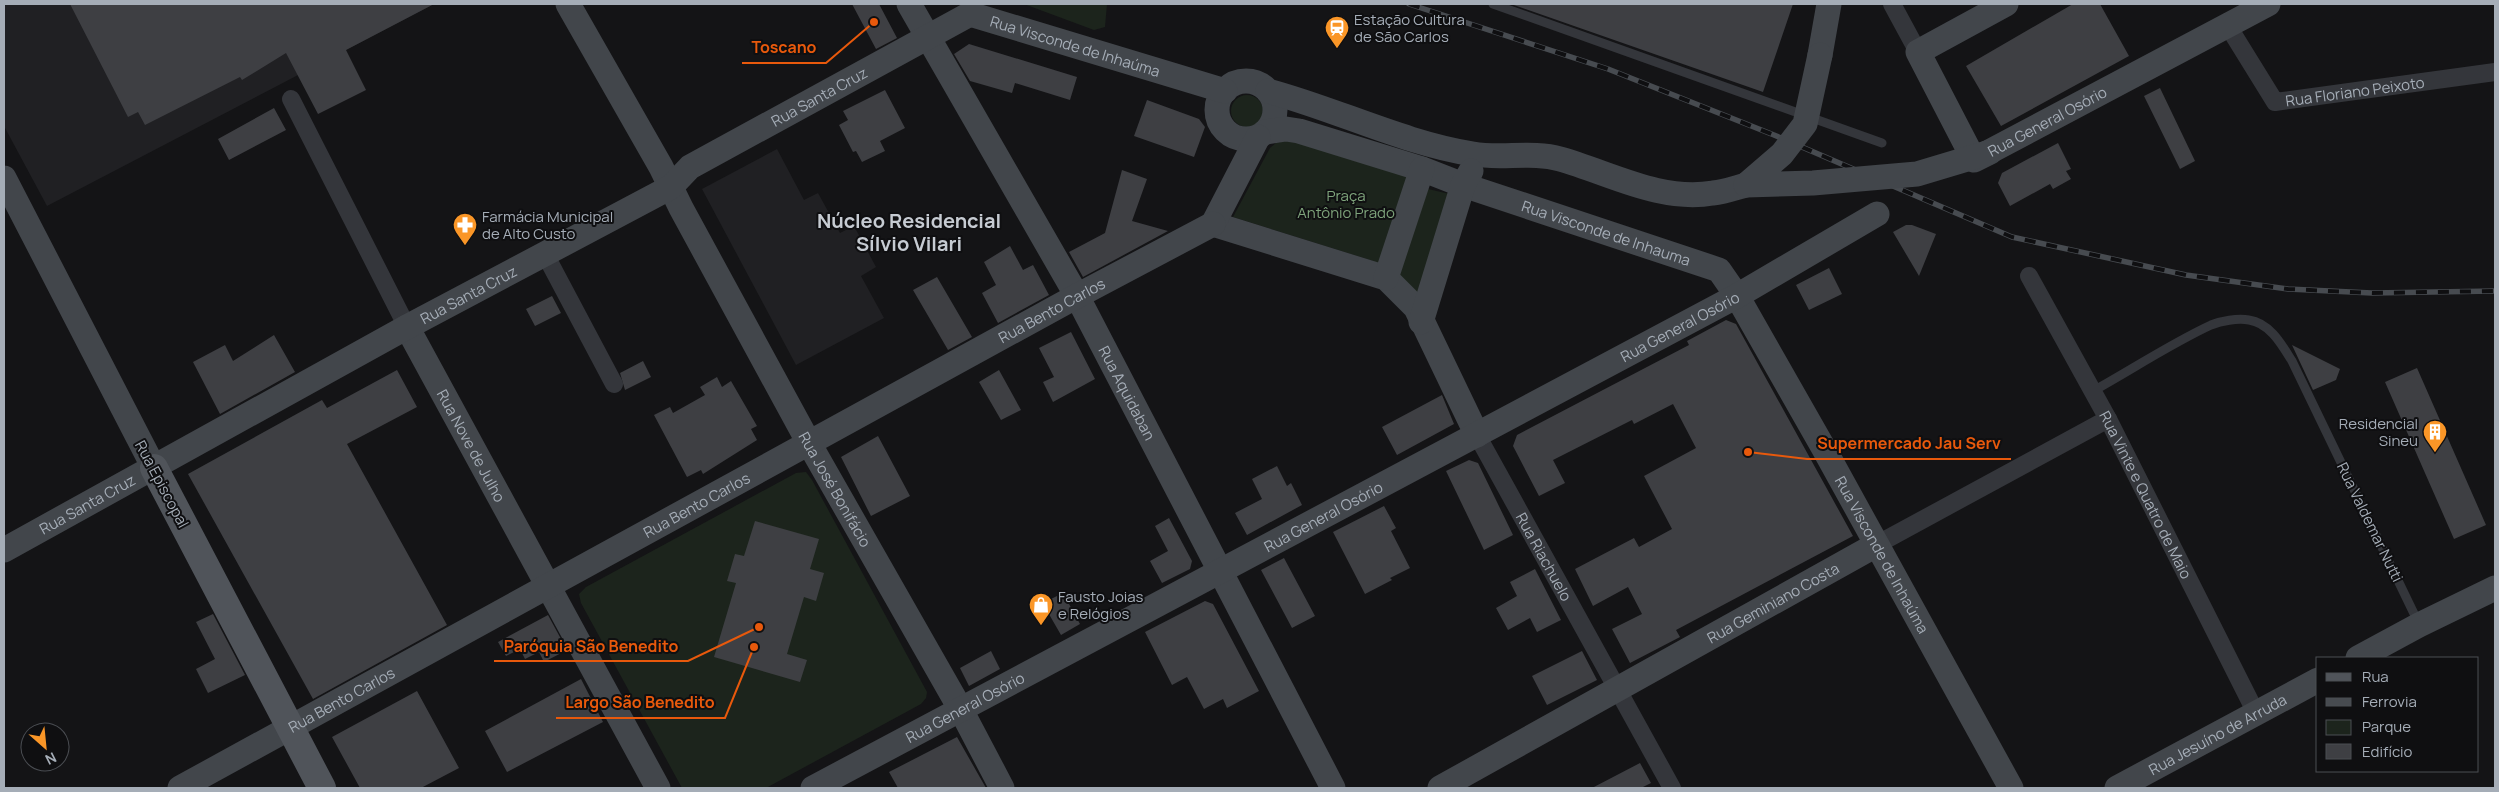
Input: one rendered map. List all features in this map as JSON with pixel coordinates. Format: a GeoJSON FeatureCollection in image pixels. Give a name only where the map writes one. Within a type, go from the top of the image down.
{"type":"FeatureCollection","features":[{"type":"Feature","properties":{"kind":"main road","name":"Rua Episcopal"},"geometry":{"type":"LineString","coordinates":[[154,468],[322,788]]}},
{"type":"Feature","properties":{"kind":"street","name":"Rua José Bonifácio"},"geometry":{"type":"LineString","coordinates":[[568,4],[671,187],[810,445],[961,710],[1002,788]]}},
{"type":"Feature","properties":{"kind":"street","name":"Rua Aquidaban"},"geometry":{"type":"LineString","coordinates":[[909,4],[1078,296],[1333,788]]}},
{"type":"Feature","properties":{"kind":"street"},"geometry":{"type":"LineString","coordinates":[[1262,134],[1238,138],[1223,127],[1218,109],[1225,91],[1232,85],[1251,82],[1268,91],[1302,100],[1416,140],[1473,154],[1547,158],[1626,183],[1659,191],[1712,194],[1746,185],[1782,154],[1805,124],[1829,4]]}},
{"type":"Feature","properties":{"kind":"street"},"geometry":{"type":"LineString","coordinates":[[1892,4],[1918,52],[1984,155]]}},
{"type":"Feature","properties":{"kind":"street"},"geometry":{"type":"LineString","coordinates":[[1918,52],[2006,4]]}},
{"type":"Feature","properties":{"kind":"street","name":"Rua General Osório"},"geometry":{"type":"LineString","coordinates":[[1746,185],[1813,183],[1917,174],[1984,155],[2268,4]]}},
{"type":"Feature","properties":{"kind":"street","name":"Rua Visconde de Inhaúma"},"geometry":{"type":"LineString","coordinates":[[929,37],[970,14],[1225,91]]}},
{"type":"Feature","properties":{"kind":"street","name":"Rua Floriano Peixoto"},"geometry":{"type":"LineString","coordinates":[[2228,26],[2274,102],[2495,72]]}},
{"type":"Feature","properties":{"kind":"street","name":"Rua Santa Cruz"},"geometry":{"type":"LineString","coordinates":[[4,550],[407,327],[671,187],[690,166],[929,37]]}},
{"type":"Feature","properties":{"kind":"street"},"geometry":{"type":"LineString","coordinates":[[1268,91],[1275,107],[1271,125],[1262,134],[1213,224],[1386,278],[1416,308],[1421,322]]}},
{"type":"Feature","properties":{"kind":"street","name":"Rua Nove de Julho"},"geometry":{"type":"LineString","coordinates":[[291,99],[407,327],[658,788]]}},
{"type":"Feature","properties":{"kind":"street","name":"Rua Visconde de Inhauma"},"geometry":{"type":"LineString","coordinates":[[1262,134],[1286,128],[1300,131],[1422,169],[1463,185],[1719,270],[1736,296]]}},
{"type":"Feature","properties":{"kind":"street"},"geometry":{"type":"LineString","coordinates":[[1421,322],[1466,176],[1478,166],[1547,158]]}},
{"type":"Feature","properties":{"kind":"street"},"geometry":{"type":"LineString","coordinates":[[1386,278],[1422,169]]}},
{"type":"Feature","properties":{"kind":"street","name":"Rua Episcopal"},"geometry":{"type":"LineString","coordinates":[[4,178],[154,468]]}},
{"type":"Feature","properties":{"kind":"street","name":"Rua General Osório"},"geometry":{"type":"LineString","coordinates":[[813,788],[1736,296],[1877,214]]}},
{"type":"Feature","properties":{"kind":"street","name":"Rua Bento Carlos"},"geometry":{"type":"LineString","coordinates":[[180,788],[1213,224]]}},
{"type":"Feature","properties":{"kind":"street"},"geometry":{"type":"LineString","coordinates":[[545,254],[614,384]]}},
{"type":"Feature","properties":{"kind":"street","name":"Rua Vinte e Quatro de Maio"},"geometry":{"type":"LineString","coordinates":[[2029,276],[2108,419],[2257,715]]}},
{"type":"Feature","properties":{"kind":"street","name":"Rua Visconde de Inhaúma"},"geometry":{"type":"LineString","coordinates":[[1736,296],[2011,788]]}},
{"type":"Feature","properties":{"kind":"street","name":"Rua Riachuelo"},"geometry":{"type":"LineString","coordinates":[[1421,322],[1476,435],[1672,788]]}},
{"type":"Feature","properties":{"kind":"street","name":"Rua Geminiano Costa"},"geometry":{"type":"LineString","coordinates":[[1440,788],[1876,545],[2108,419]]}},
{"type":"Feature","properties":{"kind":"street"},"geometry":{"type":"LineString","coordinates":[[2360,657],[2419,625],[2495,588]]}},
{"type":"Feature","properties":{"kind":"street","name":"Rua Jesuíno de Arruda"},"geometry":{"type":"LineString","coordinates":[[2118,788],[2257,715],[2316,681]]}},
{"type":"Feature","properties":{"kind":"lane"},"geometry":{"type":"LineString","coordinates":[[1493,4],[1882,144]]}},
{"type":"Feature","properties":{"kind":"lane","name":"Rua Valdemar Nutti"},"geometry":{"type":"LineString","coordinates":[[2093,391],[2212,325],[2237,319],[2250,320],[2267,328],[2280,342],[2292,361],[2419,625]]}},
{"type":"Feature","properties":{"kind":"shaded area"},"geometry":{"type":"Polygon","coordinates":[[[4,4],[434,4],[47,206],[4,126],[4,4]]]}},
{"type":"Feature","properties":{"kind":"shaded area"},"geometry":{"type":"Polygon","coordinates":[[[777,149],[804,200],[818,193],[840,233],[854,226],[876,267],[861,276],[884,318],[796,365],[702,189],[777,149]]]}},
{"type":"Feature","properties":{"kind":"green space"},"geometry":{"type":"Polygon","coordinates":[[[1024,4],[1107,4],[1105,27],[1094,30],[1024,4]]]}},
{"type":"Feature","properties":{"kind":"green space"},"geometry":{"type":"Polygon","coordinates":[[[1247,95],[1253,96],[1258,100],[1262,105],[1262,117],[1258,122],[1253,126],[1247,127],[1241,126],[1236,122],[1232,117],[1231,111],[1232,105],[1236,100],[1241,96],[1247,95]]]}},
{"type":"Feature","properties":{"kind":"green space","name":"Praça Antônio Prado"},"geometry":{"type":"Polygon","coordinates":[[[1289,140],[1408,174],[1379,265],[1373,261],[1233,217],[1270,148],[1276,143],[1289,140]]]}},
{"type":"Feature","properties":{"kind":"green space"},"geometry":{"type":"Polygon","coordinates":[[[1428,189],[1454,195],[1421,306],[1399,276],[1428,189]]]}},
{"type":"Feature","properties":{"kind":"green space"},"geometry":{"type":"Polygon","coordinates":[[[806,472],[927,692],[926,698],[921,704],[766,788],[682,788],[581,603],[579,594],[586,587],[796,473],[806,472]]]}},
{"type":"Feature","properties":{"kind":"building"},"geometry":{"type":"Polygon","coordinates":[[[70,4],[434,4],[346,50],[366,90],[318,114],[286,53],[242,80],[240,77],[145,125],[138,112],[128,117],[70,4]]]}},
{"type":"Feature","properties":{"kind":"building"},"geometry":{"type":"Polygon","coordinates":[[[852,4],[879,4],[897,38],[876,49],[852,4]]]}},
{"type":"Feature","properties":{"kind":"building"},"geometry":{"type":"Polygon","coordinates":[[[1511,4],[1793,4],[1763,92],[1511,4]]]}},
{"type":"Feature","properties":{"kind":"building"},"geometry":{"type":"Polygon","coordinates":[[[2073,4],[2100,4],[2129,56],[2001,126],[1966,66],[2073,4]]]}},
{"type":"Feature","properties":{"kind":"building"},"geometry":{"type":"Polygon","coordinates":[[[969,44],[1077,77],[1070,100],[1015,83],[1012,93],[970,81],[954,54],[969,44]]]}},
{"type":"Feature","properties":{"kind":"building"},"geometry":{"type":"Polygon","coordinates":[[[2160,88],[2195,161],[2180,169],[2144,96],[2160,88]]]}},
{"type":"Feature","properties":{"kind":"building"},"geometry":{"type":"Polygon","coordinates":[[[885,90],[905,128],[880,141],[885,151],[862,162],[856,151],[853,152],[839,125],[848,120],[843,111],[885,90]]]}},
{"type":"Feature","properties":{"kind":"building"},"geometry":{"type":"Polygon","coordinates":[[[1147,100],[1199,119],[1205,127],[1194,157],[1134,136],[1147,100]]]}},
{"type":"Feature","properties":{"kind":"building"},"geometry":{"type":"Polygon","coordinates":[[[274,108],[286,130],[229,160],[218,139],[274,108]]]}},
{"type":"Feature","properties":{"kind":"building"},"geometry":{"type":"Polygon","coordinates":[[[2058,143],[2071,169],[2066,171],[2071,179],[2053,189],[2050,184],[2010,206],[1998,183],[2002,173],[2058,143]]]}},
{"type":"Feature","properties":{"kind":"building"},"geometry":{"type":"Polygon","coordinates":[[[1122,170],[1147,179],[1132,221],[1168,231],[1083,277],[1069,252],[1105,233],[1122,170]]]}},
{"type":"Feature","properties":{"kind":"building"},"geometry":{"type":"Polygon","coordinates":[[[1906,225],[1912,225],[1936,234],[1919,276],[1893,232],[1906,225]]]}},
{"type":"Feature","properties":{"kind":"building"},"geometry":{"type":"Polygon","coordinates":[[[1010,246],[1023,270],[1033,265],[1049,295],[998,323],[982,293],[996,285],[984,262],[1010,246]]]}},
{"type":"Feature","properties":{"kind":"building"},"geometry":{"type":"Polygon","coordinates":[[[1829,268],[1842,294],[1809,310],[1796,285],[1829,268]]]}},
{"type":"Feature","properties":{"kind":"building"},"geometry":{"type":"Polygon","coordinates":[[[937,277],[972,337],[948,350],[913,290],[937,277]]]}},
{"type":"Feature","properties":{"kind":"building"},"geometry":{"type":"Polygon","coordinates":[[[552,296],[561,313],[535,326],[526,309],[552,296]]]}},
{"type":"Feature","properties":{"kind":"building"},"geometry":{"type":"Polygon","coordinates":[[[1726,320],[1736,324],[1853,536],[1676,630],[1680,637],[1630,663],[1612,629],[1642,614],[1628,587],[1593,606],[1575,569],[1634,538],[1639,547],[1672,529],[1644,476],[1696,448],[1673,404],[1634,424],[1632,420],[1553,460],[1565,483],[1539,496],[1513,446],[1517,435],[1689,345],[1687,341],[1726,320]]]}},
{"type":"Feature","properties":{"kind":"building"},"geometry":{"type":"Polygon","coordinates":[[[1071,332],[1095,379],[1053,402],[1043,382],[1054,377],[1039,348],[1071,332]]]}},
{"type":"Feature","properties":{"kind":"building"},"geometry":{"type":"Polygon","coordinates":[[[274,335],[295,372],[220,414],[193,362],[225,345],[233,361],[274,335]]]}},
{"type":"Feature","properties":{"kind":"building"},"geometry":{"type":"Polygon","coordinates":[[[2292,345],[2340,369],[2336,380],[2313,390],[2292,345]]]}},
{"type":"Feature","properties":{"kind":"building"},"geometry":{"type":"Polygon","coordinates":[[[643,361],[651,377],[625,390],[620,373],[643,361]]]}},
{"type":"Feature","properties":{"kind":"building","name":"Residencial Sineu"},"geometry":{"type":"Polygon","coordinates":[[[2417,368],[2486,525],[2454,539],[2385,382],[2417,368]]]}},
{"type":"Feature","properties":{"kind":"building"},"geometry":{"type":"Polygon","coordinates":[[[397,370],[417,407],[347,444],[447,625],[313,699],[188,474],[322,400],[327,408],[397,370]]]}},
{"type":"Feature","properties":{"kind":"building"},"geometry":{"type":"Polygon","coordinates":[[[999,370],[1021,410],[1001,420],[979,382],[999,370]]]}},
{"type":"Feature","properties":{"kind":"building"},"geometry":{"type":"Polygon","coordinates":[[[717,377],[722,387],[731,381],[757,426],[751,429],[757,440],[703,474],[701,470],[687,477],[654,415],[670,407],[673,413],[705,395],[700,387],[717,377]]]}},
{"type":"Feature","properties":{"kind":"building"},"geometry":{"type":"Polygon","coordinates":[[[1442,395],[1454,424],[1397,455],[1382,427],[1442,395]]]}},
{"type":"Feature","properties":{"kind":"building"},"geometry":{"type":"Polygon","coordinates":[[[878,436],[910,496],[871,516],[841,457],[878,436]]]}},
{"type":"Feature","properties":{"kind":"building"},"geometry":{"type":"Polygon","coordinates":[[[1469,460],[1478,463],[1513,535],[1484,550],[1446,471],[1469,460]]]}},
{"type":"Feature","properties":{"kind":"building"},"geometry":{"type":"Polygon","coordinates":[[[1277,466],[1287,486],[1291,483],[1302,505],[1247,535],[1235,513],[1262,499],[1252,479],[1277,466]]]}},
{"type":"Feature","properties":{"kind":"building"},"geometry":{"type":"Polygon","coordinates":[[[1384,506],[1396,528],[1391,531],[1410,568],[1365,594],[1333,532],[1384,506]]]}},
{"type":"Feature","properties":{"kind":"building"},"geometry":{"type":"Polygon","coordinates":[[[1169,518],[1192,561],[1190,569],[1162,583],[1150,561],[1168,551],[1155,526],[1169,518]]]}},
{"type":"Feature","properties":{"kind":"building"},"geometry":{"type":"Polygon","coordinates":[[[755,521],[819,539],[810,569],[824,573],[816,601],[804,597],[787,654],[807,660],[800,682],[714,657],[736,583],[727,581],[735,554],[744,556],[755,521]]]}},
{"type":"Feature","properties":{"kind":"building"},"geometry":{"type":"Polygon","coordinates":[[[1284,558],[1315,616],[1292,628],[1261,570],[1284,558]]]}},
{"type":"Feature","properties":{"kind":"building"},"geometry":{"type":"Polygon","coordinates":[[[1535,569],[1561,620],[1537,632],[1530,618],[1508,630],[1496,608],[1517,596],[1510,582],[1535,569]]]}},
{"type":"Feature","properties":{"kind":"building"},"geometry":{"type":"Polygon","coordinates":[[[1063,593],[1080,624],[1061,635],[1046,609],[1050,607],[1047,601],[1063,593]]]}},
{"type":"Feature","properties":{"kind":"building"},"geometry":{"type":"Polygon","coordinates":[[[1205,601],[1213,604],[1259,691],[1227,708],[1223,699],[1204,709],[1187,677],[1172,685],[1145,632],[1205,601]]]}},
{"type":"Feature","properties":{"kind":"building"},"geometry":{"type":"Polygon","coordinates":[[[213,614],[245,675],[208,693],[196,669],[215,659],[196,622],[213,614]]]}},
{"type":"Feature","properties":{"kind":"building"},"geometry":{"type":"Polygon","coordinates":[[[548,615],[567,650],[544,662],[539,652],[525,659],[520,649],[506,656],[498,642],[548,615]]]}},
{"type":"Feature","properties":{"kind":"building"},"geometry":{"type":"Polygon","coordinates":[[[991,651],[1000,669],[969,686],[960,668],[991,651]]]}},
{"type":"Feature","properties":{"kind":"building"},"geometry":{"type":"Polygon","coordinates":[[[1582,651],[1597,680],[1547,705],[1532,676],[1582,651]]]}},
{"type":"Feature","properties":{"kind":"building"},"geometry":{"type":"Polygon","coordinates":[[[581,679],[603,722],[507,772],[485,731],[581,679]]]}},
{"type":"Feature","properties":{"kind":"building"},"geometry":{"type":"Polygon","coordinates":[[[417,691],[459,768],[421,788],[360,788],[332,737],[417,691]]]}},
{"type":"Feature","properties":{"kind":"building"},"geometry":{"type":"Polygon","coordinates":[[[957,737],[986,788],[898,788],[889,772],[957,737]]]}},
{"type":"Feature","properties":{"kind":"building"},"geometry":{"type":"Polygon","coordinates":[[[1640,763],[1651,783],[1641,788],[1592,788],[1640,763]]]}},
{"type":"Feature","properties":{"kind":"railway"},"geometry":{"type":"LineString","coordinates":[[1409,4],[1608,69],[1774,135],[2012,237],[2186,275],[2288,289],[2372,293],[2495,291]]}},
{"type":"Feature","properties":{"kind":"place","name":"Toscano"},"geometry":{"type":"Point","coordinates":[874,22]}},
{"type":"Feature","properties":{"kind":"place","name":"Estação Cultura de São Carlos"},"geometry":{"type":"Point","coordinates":[1337,49]}},
{"type":"Feature","properties":{"kind":"place","name":"Farmácia Municipal de Alto Custo"},"geometry":{"type":"Point","coordinates":[465,246]}},
{"type":"Feature","properties":{"kind":"place","name":"Supermercado Jau Serv"},"geometry":{"type":"Point","coordinates":[1748,452]}},
{"type":"Feature","properties":{"kind":"place","name":"Residencial Sineu"},"geometry":{"type":"Point","coordinates":[2435,453]}},
{"type":"Feature","properties":{"kind":"place","name":"Fausto Joias e Relógios"},"geometry":{"type":"Point","coordinates":[1041,626]}},
{"type":"Feature","properties":{"kind":"place","name":"Paróquia São Benedito"},"geometry":{"type":"Point","coordinates":[759,627]}},
{"type":"Feature","properties":{"kind":"place","name":"Largo São Benedito"},"geometry":{"type":"Point","coordinates":[754,647]}},
{"type":"Feature","properties":{"kind":"district","name":"Núcleo Residencial Sílvio Vilari"},"geometry":{"type":"Point","coordinates":[909,232]}}]}
